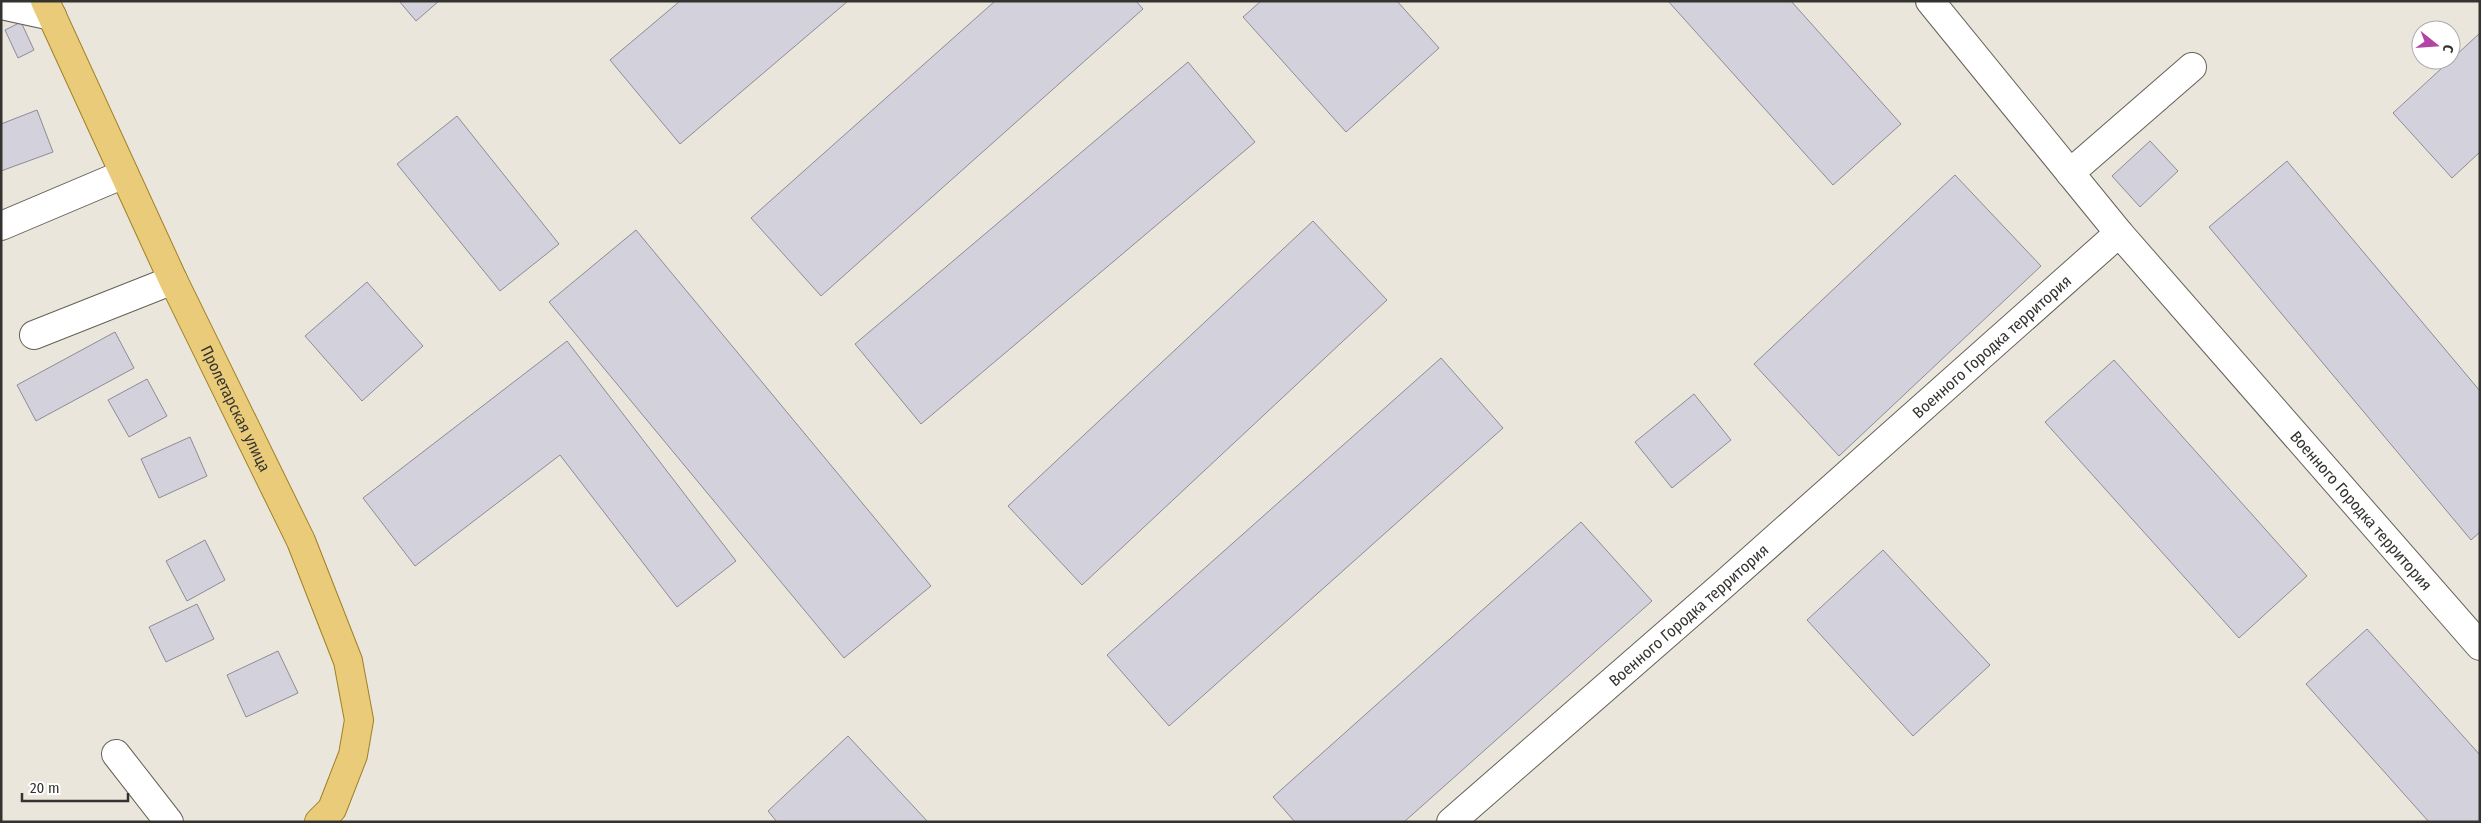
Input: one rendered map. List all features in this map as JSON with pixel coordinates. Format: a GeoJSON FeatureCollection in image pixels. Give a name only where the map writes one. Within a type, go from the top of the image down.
{"type":"FeatureCollection","features":[{"type":"Feature","properties":{"kind":"main road","name":"Пролетарская улица"},"geometry":{"type":"LineString","coordinates":[[49,9],[173,280],[301,541],[348,661],[359,720],[353,755],[332,817]]}},
{"type":"Feature","properties":{"kind":"street"},"geometry":{"type":"LineString","coordinates":[[1930,1],[2119,233]]}},
{"type":"Feature","properties":{"kind":"street"},"geometry":{"type":"LineString","coordinates":[[1,5],[49,9]]}},
{"type":"Feature","properties":{"kind":"street"},"geometry":{"type":"LineString","coordinates":[[2070,173],[2192,67]]}},
{"type":"Feature","properties":{"kind":"street"},"geometry":{"type":"LineString","coordinates":[[1,226],[124,174]]}},
{"type":"Feature","properties":{"kind":"street","name":"Военного Городка территория"},"geometry":{"type":"LineString","coordinates":[[1451,822],[1723,585],[2119,233],[2480,646]]}},
{"type":"Feature","properties":{"kind":"street"},"geometry":{"type":"LineString","coordinates":[[34,335],[173,280]]}},
{"type":"Feature","properties":{"kind":"street"},"geometry":{"type":"LineString","coordinates":[[116,754],[169,822]]}},
{"type":"Feature","properties":{"kind":"building"},"geometry":{"type":"Polygon","coordinates":[[[399,1],[439,1],[416,21],[399,1]]]}},
{"type":"Feature","properties":{"kind":"building"},"geometry":{"type":"Polygon","coordinates":[[[680,1],[848,1],[680,144],[610,60],[680,1]]]}},
{"type":"Feature","properties":{"kind":"building"},"geometry":{"type":"Polygon","coordinates":[[[995,1],[1136,1],[1143,9],[821,296],[751,218],[995,1]]]}},
{"type":"Feature","properties":{"kind":"building"},"geometry":{"type":"Polygon","coordinates":[[[1261,1],[1397,1],[1439,48],[1346,132],[1243,17],[1261,1]]]}},
{"type":"Feature","properties":{"kind":"building"},"geometry":{"type":"Polygon","coordinates":[[[1668,1],[1791,1],[1901,124],[1833,185],[1668,1]]]}},
{"type":"Feature","properties":{"kind":"building"},"geometry":{"type":"Polygon","coordinates":[[[21,22],[34,50],[18,58],[5,30],[21,22]]]}},
{"type":"Feature","properties":{"kind":"building"},"geometry":{"type":"Polygon","coordinates":[[[2480,33],[2480,152],[2452,178],[2393,113],[2440,70],[2461,70],[2461,50],[2480,33]]]}},
{"type":"Feature","properties":{"kind":"building"},"geometry":{"type":"Polygon","coordinates":[[[1188,62],[1255,142],[921,424],[855,344],[1188,62]]]}},
{"type":"Feature","properties":{"kind":"building"},"geometry":{"type":"Polygon","coordinates":[[[37,110],[53,152],[1,171],[1,124],[37,110]]]}},
{"type":"Feature","properties":{"kind":"building"},"geometry":{"type":"Polygon","coordinates":[[[457,116],[559,244],[500,291],[397,164],[457,116]]]}},
{"type":"Feature","properties":{"kind":"building"},"geometry":{"type":"Polygon","coordinates":[[[2150,141],[2178,171],[2140,207],[2112,176],[2150,141]]]}},
{"type":"Feature","properties":{"kind":"building"},"geometry":{"type":"Polygon","coordinates":[[[2287,161],[2480,391],[2480,532],[2471,540],[2209,227],[2287,161]]]}},
{"type":"Feature","properties":{"kind":"building"},"geometry":{"type":"Polygon","coordinates":[[[1955,175],[2041,266],[1839,456],[1754,364],[1955,175]]]}},
{"type":"Feature","properties":{"kind":"building"},"geometry":{"type":"Polygon","coordinates":[[[1313,221],[1387,300],[1082,585],[1008,506],[1313,221]]]}},
{"type":"Feature","properties":{"kind":"building"},"geometry":{"type":"Polygon","coordinates":[[[636,230],[931,586],[844,658],[549,302],[636,230]]]}},
{"type":"Feature","properties":{"kind":"building"},"geometry":{"type":"Polygon","coordinates":[[[367,282],[423,346],[362,401],[305,336],[367,282]]]}},
{"type":"Feature","properties":{"kind":"building"},"geometry":{"type":"Polygon","coordinates":[[[115,332],[134,368],[36,421],[17,385],[115,332]]]}},
{"type":"Feature","properties":{"kind":"building"},"geometry":{"type":"Polygon","coordinates":[[[567,341],[736,561],[677,607],[560,455],[415,566],[363,498],[567,341]]]}},
{"type":"Feature","properties":{"kind":"building"},"geometry":{"type":"Polygon","coordinates":[[[1441,358],[1503,428],[1169,726],[1107,655],[1441,358]]]}},
{"type":"Feature","properties":{"kind":"building"},"geometry":{"type":"Polygon","coordinates":[[[2114,360],[2307,576],[2239,638],[2045,422],[2114,360]]]}},
{"type":"Feature","properties":{"kind":"building"},"geometry":{"type":"Polygon","coordinates":[[[147,379],[167,416],[129,437],[108,400],[147,379]]]}},
{"type":"Feature","properties":{"kind":"building"},"geometry":{"type":"Polygon","coordinates":[[[1694,394],[1731,440],[1672,488],[1635,442],[1694,394]]]}},
{"type":"Feature","properties":{"kind":"building"},"geometry":{"type":"Polygon","coordinates":[[[190,437],[207,476],[159,498],[141,459],[190,437]]]}},
{"type":"Feature","properties":{"kind":"building"},"geometry":{"type":"Polygon","coordinates":[[[1581,522],[1652,601],[1404,822],[1295,822],[1273,797],[1581,522]]]}},
{"type":"Feature","properties":{"kind":"building"},"geometry":{"type":"Polygon","coordinates":[[[205,540],[225,580],[187,601],[166,561],[205,540]]]}},
{"type":"Feature","properties":{"kind":"building"},"geometry":{"type":"Polygon","coordinates":[[[1883,550],[1990,665],[1913,736],[1807,620],[1883,550]]]}},
{"type":"Feature","properties":{"kind":"building"},"geometry":{"type":"Polygon","coordinates":[[[197,604],[214,639],[166,662],[149,627],[197,604]]]}},
{"type":"Feature","properties":{"kind":"building"},"geometry":{"type":"Polygon","coordinates":[[[2367,629],[2480,755],[2480,822],[2429,822],[2306,684],[2367,629]]]}},
{"type":"Feature","properties":{"kind":"building"},"geometry":{"type":"Polygon","coordinates":[[[278,651],[298,693],[246,717],[227,675],[278,651]]]}},
{"type":"Feature","properties":{"kind":"building"},"geometry":{"type":"Polygon","coordinates":[[[848,736],[928,822],[777,822],[768,811],[848,736]]]}}]}
